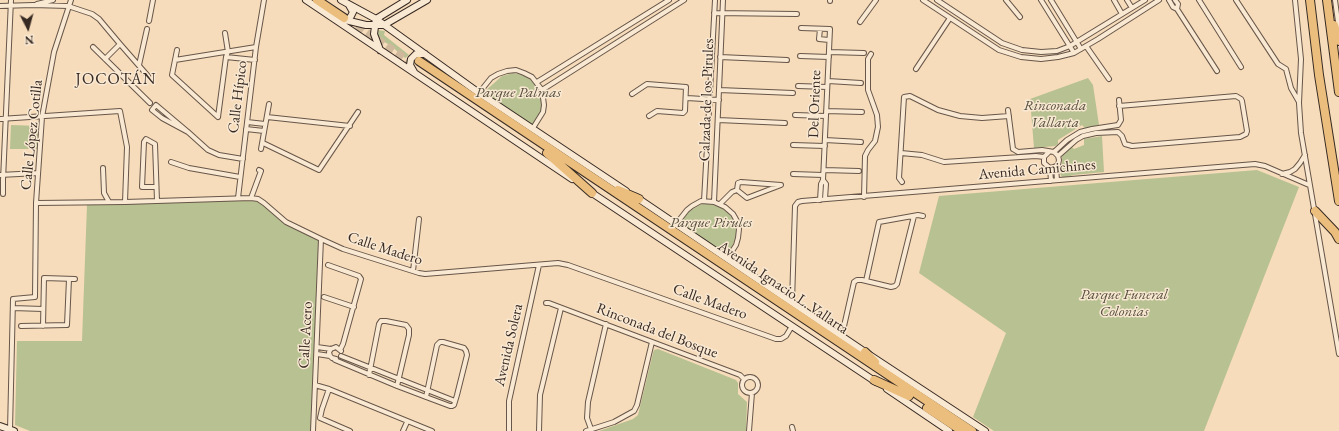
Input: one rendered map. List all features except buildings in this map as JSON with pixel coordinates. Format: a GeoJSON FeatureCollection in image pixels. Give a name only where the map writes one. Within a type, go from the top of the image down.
{"type":"FeatureCollection","features":[{"type":"Feature","properties":{"kind":"highway"},"geometry":{"type":"LineString","coordinates":[[317,0],[346,17]]}},
{"type":"Feature","properties":{"kind":"highway"},"geometry":{"type":"LineString","coordinates":[[327,0],[346,17]]}},
{"type":"Feature","properties":{"kind":"highway"},"geometry":{"type":"LineString","coordinates":[[1310,0],[1319,75],[1339,201]]}},
{"type":"Feature","properties":{"kind":"highway"},"geometry":{"type":"LineString","coordinates":[[1327,0],[1339,41]]}},
{"type":"Feature","properties":{"kind":"highway"},"geometry":{"type":"LineString","coordinates":[[1327,0],[1339,92]]}},
{"type":"Feature","properties":{"kind":"highway","name":"Avenida Ignacio L. Vallarta"},"geometry":{"type":"LineString","coordinates":[[416,67],[962,431]]}},
{"type":"Feature","properties":{"kind":"highway","name":"Avenida Ignacio L. Vallarta"},"geometry":{"type":"LineString","coordinates":[[416,67],[594,178],[972,431]]}},
{"type":"Feature","properties":{"kind":"highway"},"geometry":{"type":"LineString","coordinates":[[547,153],[592,193]]}},
{"type":"Feature","properties":{"kind":"highway"},"geometry":{"type":"LineString","coordinates":[[594,178],[639,199]]}},
{"type":"Feature","properties":{"kind":"highway"},"geometry":{"type":"LineString","coordinates":[[1315,211],[1335,232],[1339,240]]}},
{"type":"Feature","properties":{"kind":"highway"},"geometry":{"type":"LineString","coordinates":[[865,352],[887,374]]}},
{"type":"Feature","properties":{"kind":"highway"},"geometry":{"type":"LineString","coordinates":[[874,380],[909,396]]}},
{"type":"Feature","properties":{"kind":"street"},"geometry":{"type":"LineString","coordinates":[[3,194],[2,175],[11,0]]}},
{"type":"Feature","properties":{"kind":"street"},"geometry":{"type":"LineString","coordinates":[[33,5],[53,0]]}},
{"type":"Feature","properties":{"kind":"street","name":"Calle López Cotilla"},"geometry":{"type":"LineString","coordinates":[[13,308],[13,299],[35,297],[36,203],[42,117],[54,52],[71,0]]}},
{"type":"Feature","properties":{"kind":"street"},"geometry":{"type":"LineString","coordinates":[[149,21],[152,0]]}},
{"type":"Feature","properties":{"kind":"street","name":"Calle Hípico"},"geometry":{"type":"LineString","coordinates":[[238,198],[256,47],[264,0]]}},
{"type":"Feature","properties":{"kind":"street","name":"Avenida Ignacio L. Vallarta"},"geometry":{"type":"LineString","coordinates":[[306,0],[380,50],[416,67],[592,193],[949,431]]}},
{"type":"Feature","properties":{"kind":"street"},"geometry":{"type":"LineString","coordinates":[[341,0],[375,23]]}},
{"type":"Feature","properties":{"kind":"street"},"geometry":{"type":"LineString","coordinates":[[375,23],[407,0]]}},
{"type":"Feature","properties":{"kind":"street"},"geometry":{"type":"LineString","coordinates":[[384,26],[426,0]]}},
{"type":"Feature","properties":{"kind":"street"},"geometry":{"type":"LineString","coordinates":[[537,82],[669,0]]}},
{"type":"Feature","properties":{"kind":"street"},"geometry":{"type":"LineString","coordinates":[[542,90],[684,0]]}},
{"type":"Feature","properties":{"kind":"street","name":"Calzada de los Pirules"},"geometry":{"type":"LineString","coordinates":[[704,200],[715,0]]}},
{"type":"Feature","properties":{"kind":"street","name":"Calzada de los Pirules"},"geometry":{"type":"LineString","coordinates":[[714,202],[723,0]]}},
{"type":"Feature","properties":{"kind":"street"},"geometry":{"type":"LineString","coordinates":[[860,22],[876,0]]}},
{"type":"Feature","properties":{"kind":"street"},"geometry":{"type":"LineString","coordinates":[[923,0],[999,50],[1011,55],[1041,59],[1074,53],[1160,0]]}},
{"type":"Feature","properties":{"kind":"street"},"geometry":{"type":"LineString","coordinates":[[937,0],[1002,43],[1013,48],[1041,52],[1057,50],[1070,46],[1145,0]]}},
{"type":"Feature","properties":{"kind":"street"},"geometry":{"type":"LineString","coordinates":[[1006,0],[1020,17]]}},
{"type":"Feature","properties":{"kind":"street"},"geometry":{"type":"LineString","coordinates":[[1042,0],[1074,53]]}},
{"type":"Feature","properties":{"kind":"street"},"geometry":{"type":"LineString","coordinates":[[1051,0],[1081,49]]}},
{"type":"Feature","properties":{"kind":"street"},"geometry":{"type":"LineString","coordinates":[[1114,0],[1122,14]]}},
{"type":"Feature","properties":{"kind":"street"},"geometry":{"type":"LineString","coordinates":[[1127,0],[1132,8]]}},
{"type":"Feature","properties":{"kind":"street"},"geometry":{"type":"LineString","coordinates":[[1150,0],[1153,4]]}},
{"type":"Feature","properties":{"kind":"street"},"geometry":{"type":"LineString","coordinates":[[1169,0],[1173,6],[1178,9],[1217,71]]}},
{"type":"Feature","properties":{"kind":"street"},"geometry":{"type":"LineString","coordinates":[[1175,0],[1178,4],[1178,9]]}},
{"type":"Feature","properties":{"kind":"street"},"geometry":{"type":"LineString","coordinates":[[1199,0],[1241,66]]}},
{"type":"Feature","properties":{"kind":"street"},"geometry":{"type":"LineString","coordinates":[[1236,0],[1278,64],[1286,69],[1291,88],[1299,103]]}},
{"type":"Feature","properties":{"kind":"street"},"geometry":{"type":"LineString","coordinates":[[1295,0],[1301,59],[1299,103],[1301,133],[1339,354]]}},
{"type":"Feature","properties":{"kind":"street"},"geometry":{"type":"LineString","coordinates":[[1334,0],[1339,30]]}},
{"type":"Feature","properties":{"kind":"street"},"geometry":{"type":"LineString","coordinates":[[346,17],[351,16],[352,12],[349,5]]}},
{"type":"Feature","properties":{"kind":"street"},"geometry":{"type":"LineString","coordinates":[[0,6],[68,6],[97,17],[148,76]]}},
{"type":"Feature","properties":{"kind":"street"},"geometry":{"type":"LineString","coordinates":[[944,14],[947,6]]}},
{"type":"Feature","properties":{"kind":"street"},"geometry":{"type":"LineString","coordinates":[[714,13],[796,14]]}},
{"type":"Feature","properties":{"kind":"street"},"geometry":{"type":"LineString","coordinates":[[330,16],[346,17],[384,26],[480,93],[985,431]]}},
{"type":"Feature","properties":{"kind":"street"},"geometry":{"type":"LineString","coordinates":[[916,69],[950,18]]}},
{"type":"Feature","properties":{"kind":"street"},"geometry":{"type":"LineString","coordinates":[[375,23],[375,38],[380,50]]}},
{"type":"Feature","properties":{"kind":"street"},"geometry":{"type":"LineString","coordinates":[[627,26],[631,33]]}},
{"type":"Feature","properties":{"kind":"street"},"geometry":{"type":"LineString","coordinates":[[801,28],[820,29],[819,39],[829,40]]}},
{"type":"Feature","properties":{"kind":"street"},"geometry":{"type":"LineString","coordinates":[[139,65],[147,29]]}},
{"type":"Feature","properties":{"kind":"street","name":"Del Oriente"},"geometry":{"type":"LineString","coordinates":[[820,29],[830,29],[823,178]]}},
{"type":"Feature","properties":{"kind":"street"},"geometry":{"type":"LineString","coordinates":[[177,50],[172,75],[218,117],[226,57],[228,52],[225,33]]}},
{"type":"Feature","properties":{"kind":"street"},"geometry":{"type":"LineString","coordinates":[[105,59],[120,44]]}},
{"type":"Feature","properties":{"kind":"street"},"geometry":{"type":"LineString","coordinates":[[1086,46],[1109,78]]}},
{"type":"Feature","properties":{"kind":"street"},"geometry":{"type":"LineString","coordinates":[[94,47],[150,103]]}},
{"type":"Feature","properties":{"kind":"street"},"geometry":{"type":"LineString","coordinates":[[175,60],[256,47]]}},
{"type":"Feature","properties":{"kind":"street"},"geometry":{"type":"LineString","coordinates":[[829,52],[864,53]]}},
{"type":"Feature","properties":{"kind":"street"},"geometry":{"type":"LineString","coordinates":[[416,67],[410,65],[411,59],[416,54],[425,54]]}},
{"type":"Feature","properties":{"kind":"street"},"geometry":{"type":"LineString","coordinates":[[864,197],[865,156],[875,141],[878,127],[877,115],[868,90],[868,59],[871,54]]}},
{"type":"Feature","properties":{"kind":"street"},"geometry":{"type":"LineString","coordinates":[[800,56],[829,57]]}},
{"type":"Feature","properties":{"kind":"street"},"geometry":{"type":"LineString","coordinates":[[226,57],[255,60]]}},
{"type":"Feature","properties":{"kind":"street"},"geometry":{"type":"LineString","coordinates":[[720,57],[788,60]]}},
{"type":"Feature","properties":{"kind":"street"},"geometry":{"type":"LineString","coordinates":[[480,93],[491,78],[507,71],[516,70],[532,77],[542,90],[544,105],[543,112],[533,128]]}},
{"type":"Feature","properties":{"kind":"street"},"geometry":{"type":"LineString","coordinates":[[828,81],[861,83]]}},
{"type":"Feature","properties":{"kind":"street"},"geometry":{"type":"LineString","coordinates":[[632,94],[647,84],[684,85],[686,87],[686,109],[683,113],[657,111],[649,116]]}},
{"type":"Feature","properties":{"kind":"street"},"geometry":{"type":"LineString","coordinates":[[798,86],[827,87]]}},
{"type":"Feature","properties":{"kind":"street"},"geometry":{"type":"LineString","coordinates":[[719,90],[793,93]]}},
{"type":"Feature","properties":{"kind":"street"},"geometry":{"type":"LineString","coordinates":[[902,182],[899,178],[903,99],[906,96],[910,96],[938,110],[960,116],[982,118],[1009,116]]}},
{"type":"Feature","properties":{"kind":"street"},"geometry":{"type":"LineString","coordinates":[[1105,130],[1116,131],[1122,136],[1125,144],[1132,146],[1240,137],[1246,134],[1247,131],[1242,101],[1236,96],[1119,106]]}},
{"type":"Feature","properties":{"kind":"street"},"geometry":{"type":"LineString","coordinates":[[687,98],[719,100]]}},
{"type":"Feature","properties":{"kind":"street"},"geometry":{"type":"LineString","coordinates":[[1013,149],[1018,152],[1044,157],[1074,138],[1118,125],[1121,120],[1119,100]]}},
{"type":"Feature","properties":{"kind":"street"},"geometry":{"type":"LineString","coordinates":[[261,149],[269,104]]}},
{"type":"Feature","properties":{"kind":"street"},"geometry":{"type":"LineString","coordinates":[[188,132],[162,118],[152,110],[156,105],[188,132],[208,150],[219,155],[243,159]]}},
{"type":"Feature","properties":{"kind":"street"},"geometry":{"type":"LineString","coordinates":[[826,110],[862,112]]}},
{"type":"Feature","properties":{"kind":"street"},"geometry":{"type":"LineString","coordinates":[[1008,110],[1013,149],[1009,157]]}},
{"type":"Feature","properties":{"kind":"street"},"geometry":{"type":"LineString","coordinates":[[0,119],[120,111],[127,147],[125,202]]}},
{"type":"Feature","properties":{"kind":"street"},"geometry":{"type":"LineString","coordinates":[[263,143],[319,170],[358,112]]}},
{"type":"Feature","properties":{"kind":"street"},"geometry":{"type":"LineString","coordinates":[[795,115],[826,116]]}},
{"type":"Feature","properties":{"kind":"street"},"geometry":{"type":"LineString","coordinates":[[267,117],[350,126]]}},
{"type":"Feature","properties":{"kind":"street"},"geometry":{"type":"LineString","coordinates":[[718,120],[785,123]]}},
{"type":"Feature","properties":{"kind":"street"},"geometry":{"type":"LineString","coordinates":[[247,122],[266,124]]}},
{"type":"Feature","properties":{"kind":"street"},"geometry":{"type":"LineString","coordinates":[[246,129],[264,131]]}},
{"type":"Feature","properties":{"kind":"street"},"geometry":{"type":"LineString","coordinates":[[1058,156],[1074,138]]}},
{"type":"Feature","properties":{"kind":"street"},"geometry":{"type":"LineString","coordinates":[[156,187],[142,187],[144,142],[146,139],[155,144],[157,201]]}},
{"type":"Feature","properties":{"kind":"street"},"geometry":{"type":"LineString","coordinates":[[825,140],[861,142]]}},
{"type":"Feature","properties":{"kind":"street"},"geometry":{"type":"LineString","coordinates":[[793,145],[825,146]]}},
{"type":"Feature","properties":{"kind":"street"},"geometry":{"type":"LineString","coordinates":[[901,153],[922,155],[944,162],[1009,157],[1042,150],[1052,152],[1058,156],[1060,160],[1056,167],[1057,180]]}},
{"type":"Feature","properties":{"kind":"street"},"geometry":{"type":"LineString","coordinates":[[1282,174],[1295,169],[1305,154]]}},
{"type":"Feature","properties":{"kind":"street"},"geometry":{"type":"LineString","coordinates":[[1044,157],[1044,163],[1050,168],[1051,181]]}},
{"type":"Feature","properties":{"kind":"street"},"geometry":{"type":"LineString","coordinates":[[171,162],[189,168],[240,177]]}},
{"type":"Feature","properties":{"kind":"street","name":"Avenida Camichines"},"geometry":{"type":"LineString","coordinates":[[792,302],[795,206],[798,202],[802,201],[1255,164],[1265,166],[1309,185]]}},
{"type":"Feature","properties":{"kind":"street"},"geometry":{"type":"LineString","coordinates":[[1050,168],[1056,167]]}},
{"type":"Feature","properties":{"kind":"street"},"geometry":{"type":"LineString","coordinates":[[103,168],[104,193],[110,202]]}},
{"type":"Feature","properties":{"kind":"street"},"geometry":{"type":"LineString","coordinates":[[251,198],[261,171],[259,170]]}},
{"type":"Feature","properties":{"kind":"street"},"geometry":{"type":"LineString","coordinates":[[824,170],[859,171]]}},
{"type":"Feature","properties":{"kind":"street"},"geometry":{"type":"LineString","coordinates":[[2,175],[38,173]]}},
{"type":"Feature","properties":{"kind":"street"},"geometry":{"type":"LineString","coordinates":[[793,174],[823,178]]}},
{"type":"Feature","properties":{"kind":"street"},"geometry":{"type":"LineString","coordinates":[[823,178],[826,184],[825,199]]}},
{"type":"Feature","properties":{"kind":"street"},"geometry":{"type":"LineString","coordinates":[[820,200],[823,178]]}},
{"type":"Feature","properties":{"kind":"street"},"geometry":{"type":"LineString","coordinates":[[741,182],[781,185],[747,198],[737,190],[738,183],[741,182]]}},
{"type":"Feature","properties":{"kind":"street"},"geometry":{"type":"LineString","coordinates":[[720,204],[732,192],[737,190]]}},
{"type":"Feature","properties":{"kind":"street","name":"Calle Madero"},"geometry":{"type":"LineString","coordinates":[[36,203],[125,202],[238,198],[258,199],[264,202],[286,222],[321,240],[343,249],[412,271],[425,274],[558,263],[568,265],[776,339],[781,339],[786,336],[792,326]]}},
{"type":"Feature","properties":{"kind":"street"},"geometry":{"type":"LineString","coordinates":[[676,224],[692,206],[704,200],[720,204],[729,210],[737,221],[739,228],[736,245],[727,259]]}},
{"type":"Feature","properties":{"kind":"street"},"geometry":{"type":"LineString","coordinates":[[842,335],[853,284],[857,280],[891,287],[897,284],[914,216]]}},
{"type":"Feature","properties":{"kind":"street"},"geometry":{"type":"LineString","coordinates":[[866,281],[879,222],[914,216],[923,216]]}},
{"type":"Feature","properties":{"kind":"street"},"geometry":{"type":"LineString","coordinates":[[412,271],[419,219]]}},
{"type":"Feature","properties":{"kind":"street","name":"Calle Acero"},"geometry":{"type":"LineString","coordinates":[[313,431],[321,240]]}},
{"type":"Feature","properties":{"kind":"street"},"geometry":{"type":"LineString","coordinates":[[328,265],[359,276],[362,279],[340,350],[342,353],[341,356]]}},
{"type":"Feature","properties":{"kind":"street","name":"Avenida Solera"},"geometry":{"type":"LineString","coordinates":[[509,431],[509,401],[539,265]]}},
{"type":"Feature","properties":{"kind":"street"},"geometry":{"type":"LineString","coordinates":[[43,326],[44,278],[75,279]]}},
{"type":"Feature","properties":{"kind":"street"},"geometry":{"type":"LineString","coordinates":[[21,326],[67,325],[69,279]]}},
{"type":"Feature","properties":{"kind":"street"},"geometry":{"type":"LineString","coordinates":[[324,296],[354,307]]}},
{"type":"Feature","properties":{"kind":"street","name":"Rinconada del Bosque"},"geometry":{"type":"LineString","coordinates":[[546,303],[740,375],[744,379]]}},
{"type":"Feature","properties":{"kind":"street"},"geometry":{"type":"LineString","coordinates":[[0,426],[12,430],[13,308],[43,309]]}},
{"type":"Feature","properties":{"kind":"street"},"geometry":{"type":"LineString","coordinates":[[539,431],[540,395],[561,308]]}},
{"type":"Feature","properties":{"kind":"street"},"geometry":{"type":"LineString","coordinates":[[369,375],[378,324],[381,321],[386,320],[406,325],[409,329],[409,335],[397,386]]}},
{"type":"Feature","properties":{"kind":"street"},"geometry":{"type":"LineString","coordinates":[[591,429],[587,418],[588,402],[606,324]]}},
{"type":"Feature","properties":{"kind":"street"},"geometry":{"type":"LineString","coordinates":[[317,354],[330,356],[335,360],[369,375],[397,386],[426,397],[450,406],[454,405],[467,355],[464,348],[443,342],[440,342],[437,345],[426,397]]}},
{"type":"Feature","properties":{"kind":"street"},"geometry":{"type":"LineString","coordinates":[[586,431],[614,422],[634,411],[652,342]]}},
{"type":"Feature","properties":{"kind":"street"},"geometry":{"type":"LineString","coordinates":[[317,347],[332,349],[336,347],[340,350]]}},
{"type":"Feature","properties":{"kind":"street"},"geometry":{"type":"LineString","coordinates":[[330,356],[332,349]]}},
{"type":"Feature","properties":{"kind":"street"},"geometry":{"type":"LineString","coordinates":[[335,360],[341,356]]}},
{"type":"Feature","properties":{"kind":"street"},"geometry":{"type":"LineString","coordinates":[[341,356],[455,401]]}},
{"type":"Feature","properties":{"kind":"street"},"geometry":{"type":"LineString","coordinates":[[749,377],[754,378],[757,381],[758,386],[756,391],[752,393],[745,393],[741,384],[744,379],[749,377]]}},
{"type":"Feature","properties":{"kind":"street"},"geometry":{"type":"LineString","coordinates":[[315,385],[432,431]]}},
{"type":"Feature","properties":{"kind":"street"},"geometry":{"type":"LineString","coordinates":[[329,390],[320,418],[350,431]]}},
{"type":"Feature","properties":{"kind":"street"},"geometry":{"type":"LineString","coordinates":[[749,431],[752,393]]}},
{"type":"Feature","properties":{"kind":"street"},"geometry":{"type":"LineString","coordinates":[[404,431],[407,422]]}},
{"type":"Feature","properties":{"kind":"green space"},"geometry":{"type":"Polygon","coordinates":[[[377,30],[385,31],[384,35],[409,55],[405,58],[390,45],[378,39],[377,30]]]}},
{"type":"Feature","properties":{"kind":"green space","name":"Parque Palmas"},"geometry":{"type":"Polygon","coordinates":[[[513,73],[527,76],[540,91],[542,100],[541,111],[532,126],[483,93],[502,76],[513,73]]]}},
{"type":"Feature","properties":{"kind":"green space","name":"Rinconada Vallarta"},"geometry":{"type":"Polygon","coordinates":[[[1088,78],[1093,85],[1099,125],[1085,128],[1082,125],[1058,140],[1058,144],[1055,146],[1034,148],[1030,99],[1088,78]]]}},
{"type":"Feature","properties":{"kind":"green space"},"geometry":{"type":"Polygon","coordinates":[[[11,125],[40,126],[38,149],[10,149],[11,125]]]}},
{"type":"Feature","properties":{"kind":"green space","name":"Rinconada Vallarta"},"geometry":{"type":"Polygon","coordinates":[[[1102,136],[1104,172],[1062,177],[1059,172],[1062,163],[1062,156],[1071,146],[1074,149],[1084,145],[1084,139],[1102,136]]]}},
{"type":"Feature","properties":{"kind":"green space","name":"Parque Funeral Colonias"},"geometry":{"type":"Polygon","coordinates":[[[1257,170],[1299,187],[1204,431],[994,431],[973,417],[1006,333],[919,273],[939,196],[1257,170]]]}},
{"type":"Feature","properties":{"kind":"green space"},"geometry":{"type":"Polygon","coordinates":[[[251,200],[264,204],[285,224],[320,241],[312,431],[30,431],[15,425],[17,341],[82,341],[87,205],[251,200]]]}},
{"type":"Feature","properties":{"kind":"green space","name":"Parque Pirules"},"geometry":{"type":"Polygon","coordinates":[[[704,203],[717,206],[728,212],[735,222],[737,229],[736,237],[727,257],[679,224],[689,211],[704,203]]]}},
{"type":"Feature","properties":{"kind":"green space"},"geometry":{"type":"Polygon","coordinates":[[[658,349],[736,380],[738,383],[738,394],[747,402],[746,431],[599,431],[633,419],[638,415],[653,353],[654,350],[658,349]]]}},
{"type":"Feature","properties":{"kind":"tunnel"},"geometry":{"type":"LineString","coordinates":[[347,19],[416,66]]}},
{"type":"Feature","properties":{"kind":"district","name":"JOCOTÁN"},"geometry":{"type":"Point","coordinates":[116,80]}}]}
